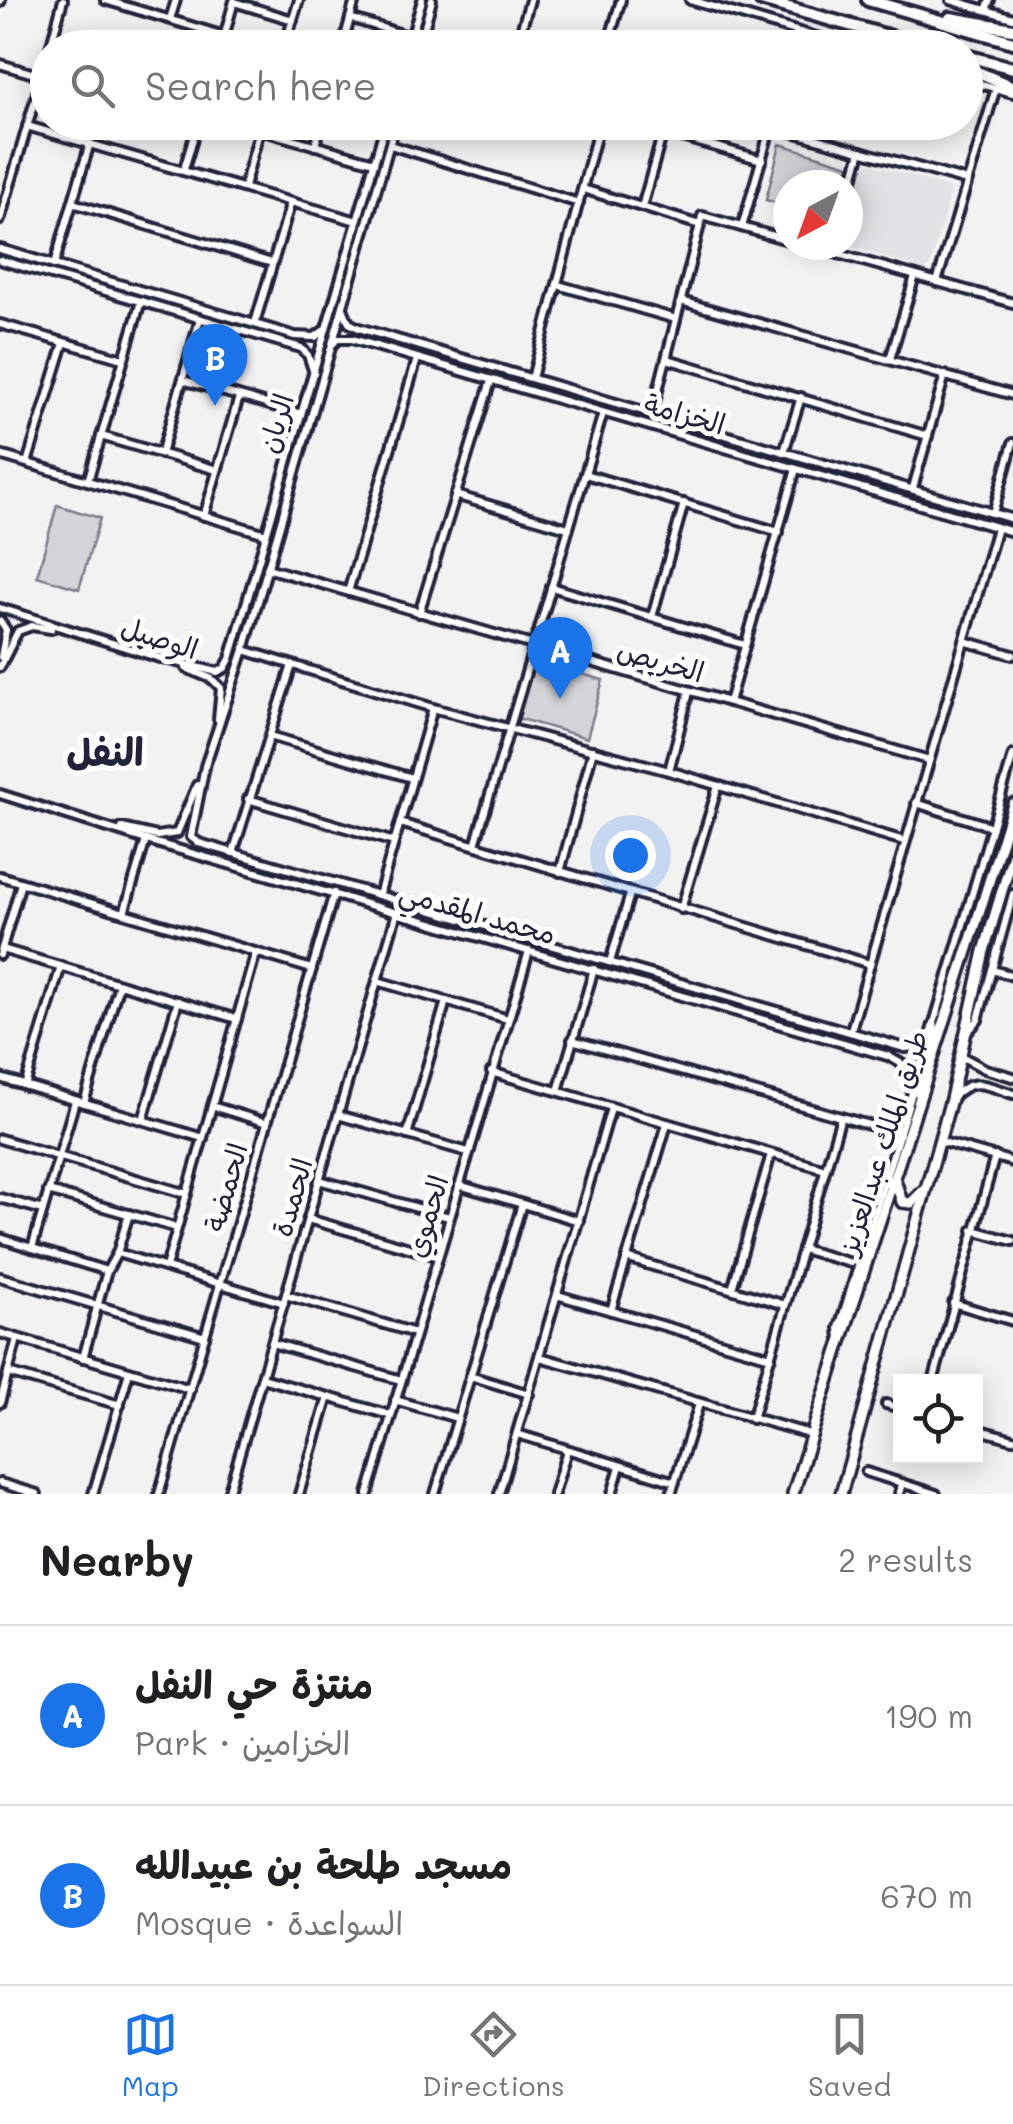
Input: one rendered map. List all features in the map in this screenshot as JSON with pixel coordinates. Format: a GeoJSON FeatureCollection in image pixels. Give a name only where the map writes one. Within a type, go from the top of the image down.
{"type":"FeatureCollection","features":[{"type":"Feature","properties":{"kind":"highway"},"geometry":{"type":"LineString","coordinates":[[760,0],[864,30]]}},
{"type":"Feature","properties":{"kind":"highway"},"geometry":{"type":"LineString","coordinates":[[868,0],[972,30]]}},
{"type":"Feature","properties":{"kind":"highway"},"geometry":{"type":"LineString","coordinates":[[906,11],[1013,29]]}},
{"type":"Feature","properties":{"kind":"highway"},"geometry":{"type":"LineString","coordinates":[[983,33],[1013,42]]}},
{"type":"Feature","properties":{"kind":"highway"},"geometry":{"type":"LineString","coordinates":[[983,60],[1013,68]]}},
{"type":"Feature","properties":{"kind":"highway"},"geometry":{"type":"LineString","coordinates":[[983,75],[1013,90]]}},
{"type":"Feature","properties":{"kind":"main road","name":"طريق الملك عبدالعزيز"},"geometry":{"type":"LineString","coordinates":[[792,1494],[1013,804]]}},
{"type":"Feature","properties":{"kind":"main road","name":"طريق الملك عبدالعزيز"},"geometry":{"type":"LineString","coordinates":[[841,1494],[940,1141],[984,951],[1013,854]]}},
{"type":"Feature","properties":{"kind":"main road"},"geometry":{"type":"LineString","coordinates":[[895,1177],[898,1198],[904,1203],[914,1200],[926,1188]]}},
{"type":"Feature","properties":{"kind":"street"},"geometry":{"type":"LineString","coordinates":[[55,30],[64,0]]}},
{"type":"Feature","properties":{"kind":"street"},"geometry":{"type":"LineString","coordinates":[[105,0],[206,30]]}},
{"type":"Feature","properties":{"kind":"street"},"geometry":{"type":"LineString","coordinates":[[170,19],[176,0]]}},
{"type":"Feature","properties":{"kind":"street"},"geometry":{"type":"LineString","coordinates":[[290,30],[299,0]]}},
{"type":"Feature","properties":{"kind":"street"},"geometry":{"type":"LineString","coordinates":[[347,30],[354,0]]}},
{"type":"Feature","properties":{"kind":"street"},"geometry":{"type":"LineString","coordinates":[[413,30],[422,0]]}},
{"type":"Feature","properties":{"kind":"street"},"geometry":{"type":"LineString","coordinates":[[424,30],[432,0]]}},
{"type":"Feature","properties":{"kind":"street"},"geometry":{"type":"LineString","coordinates":[[521,30],[530,0]]}},
{"type":"Feature","properties":{"kind":"street"},"geometry":{"type":"LineString","coordinates":[[612,30],[621,0]]}},
{"type":"Feature","properties":{"kind":"street"},"geometry":{"type":"LineString","coordinates":[[690,0],[793,30]]}},
{"type":"Feature","properties":{"kind":"street"},"geometry":{"type":"LineString","coordinates":[[951,0],[1013,18]]}},
{"type":"Feature","properties":{"kind":"street"},"geometry":{"type":"LineString","coordinates":[[986,10],[990,0]]}},
{"type":"Feature","properties":{"kind":"street"},"geometry":{"type":"LineString","coordinates":[[227,30],[235,1],[293,20]]}},
{"type":"Feature","properties":{"kind":"street"},"geometry":{"type":"LineString","coordinates":[[350,18],[389,30]]}},
{"type":"Feature","properties":{"kind":"street"},"geometry":{"type":"LineString","coordinates":[[0,64],[30,73]]}},
{"type":"Feature","properties":{"kind":"street"},"geometry":{"type":"LineString","coordinates":[[983,85],[1013,90]]}},
{"type":"Feature","properties":{"kind":"street"},"geometry":{"type":"LineString","coordinates":[[983,130],[996,88]]}},
{"type":"Feature","properties":{"kind":"street"},"geometry":{"type":"LineString","coordinates":[[0,220],[30,116]]}},
{"type":"Feature","properties":{"kind":"street"},"geometry":{"type":"LineString","coordinates":[[79,140],[357,221]]}},
{"type":"Feature","properties":{"kind":"street"},"geometry":{"type":"LineString","coordinates":[[184,170],[193,140]]}},
{"type":"Feature","properties":{"kind":"street"},"geometry":{"type":"LineString","coordinates":[[244,188],[257,140]]}},
{"type":"Feature","properties":{"kind":"street"},"geometry":{"type":"LineString","coordinates":[[298,140],[374,162]]}},
{"type":"Feature","properties":{"kind":"street"},"geometry":{"type":"LineString","coordinates":[[314,146],[316,140]]}},
{"type":"Feature","properties":{"kind":"street","name":"الريان"},"geometry":{"type":"LineString","coordinates":[[156,657],[216,672],[225,668],[381,140]]}},
{"type":"Feature","properties":{"kind":"street","name":"الريان"},"geometry":{"type":"LineString","coordinates":[[205,766],[244,650],[391,140]]}},
{"type":"Feature","properties":{"kind":"street"},"geometry":{"type":"LineString","coordinates":[[532,378],[595,140]]}},
{"type":"Feature","properties":{"kind":"street"},"geometry":{"type":"LineString","coordinates":[[642,207],[661,140]]}},
{"type":"Feature","properties":{"kind":"street"},"geometry":{"type":"LineString","coordinates":[[691,140],[762,160]]}},
{"type":"Feature","properties":{"kind":"street"},"geometry":{"type":"LineString","coordinates":[[742,227],[768,140]]}},
{"type":"Feature","properties":{"kind":"street"},"geometry":{"type":"LineString","coordinates":[[825,140],[967,181]]}},
{"type":"Feature","properties":{"kind":"street"},"geometry":{"type":"LineString","coordinates":[[937,282],[980,140]]}},
{"type":"Feature","properties":{"kind":"street"},"geometry":{"type":"LineString","coordinates":[[54,264],[90,143]]}},
{"type":"Feature","properties":{"kind":"street"},"geometry":{"type":"LineString","coordinates":[[390,145],[580,203]]}},
{"type":"Feature","properties":{"kind":"street"},"geometry":{"type":"LineString","coordinates":[[856,170],[861,151]]}},
{"type":"Feature","properties":{"kind":"street"},"geometry":{"type":"LineString","coordinates":[[582,189],[700,224]]}},
{"type":"Feature","properties":{"kind":"street"},"geometry":{"type":"LineString","coordinates":[[255,323],[291,202]]}},
{"type":"Feature","properties":{"kind":"street"},"geometry":{"type":"LineString","coordinates":[[72,203],[272,263]]}},
{"type":"Feature","properties":{"kind":"street"},"geometry":{"type":"LineString","coordinates":[[652,414],[702,216],[773,236]]}},
{"type":"Feature","properties":{"kind":"street"},"geometry":{"type":"LineString","coordinates":[[0,248],[308,339],[328,328]]}},
{"type":"Feature","properties":{"kind":"street"},"geometry":{"type":"LineString","coordinates":[[863,259],[1013,303]]}},
{"type":"Feature","properties":{"kind":"street"},"geometry":{"type":"LineString","coordinates":[[0,260],[302,348],[314,374]]}},
{"type":"Feature","properties":{"kind":"street"},"geometry":{"type":"LineString","coordinates":[[890,359],[915,276]]}},
{"type":"Feature","properties":{"kind":"street"},"geometry":{"type":"LineString","coordinates":[[558,285],[676,320]]}},
{"type":"Feature","properties":{"kind":"street"},"geometry":{"type":"LineString","coordinates":[[88,481],[141,301]]}},
{"type":"Feature","properties":{"kind":"street"},"geometry":{"type":"LineString","coordinates":[[681,301],[1013,395]]}},
{"type":"Feature","properties":{"kind":"street","name":"الخزامة"},"geometry":{"type":"LineString","coordinates":[[343,306],[350,323],[370,332],[1013,520]]}},
{"type":"Feature","properties":{"kind":"street"},"geometry":{"type":"LineString","coordinates":[[161,454],[200,318]]}},
{"type":"Feature","properties":{"kind":"street"},"geometry":{"type":"LineString","coordinates":[[0,324],[123,359]]}},
{"type":"Feature","properties":{"kind":"street"},"geometry":{"type":"LineString","coordinates":[[366,344],[370,332]]}},
{"type":"Feature","properties":{"kind":"street"},"geometry":{"type":"LineString","coordinates":[[284,342],[287,333]]}},
{"type":"Feature","properties":{"kind":"street","name":"الخزامة"},"geometry":{"type":"LineString","coordinates":[[331,347],[337,339],[345,338],[1013,532]]}},
{"type":"Feature","properties":{"kind":"street"},"geometry":{"type":"LineString","coordinates":[[27,463],[64,342]]}},
{"type":"Feature","properties":{"kind":"street"},"geometry":{"type":"LineString","coordinates":[[667,358],[928,436]]}},
{"type":"Feature","properties":{"kind":"street"},"geometry":{"type":"LineString","coordinates":[[348,592],[417,359]]}},
{"type":"Feature","properties":{"kind":"street"},"geometry":{"type":"LineString","coordinates":[[913,488],[945,375]]}},
{"type":"Feature","properties":{"kind":"street"},"geometry":{"type":"LineString","coordinates":[[183,380],[301,414]]}},
{"type":"Feature","properties":{"kind":"street"},"geometry":{"type":"LineString","coordinates":[[419,613],[490,381]]}},
{"type":"Feature","properties":{"kind":"street"},"geometry":{"type":"LineString","coordinates":[[204,516],[239,396]]}},
{"type":"Feature","properties":{"kind":"street"},"geometry":{"type":"LineString","coordinates":[[784,452],[802,397]]}},
{"type":"Feature","properties":{"kind":"street"},"geometry":{"type":"LineString","coordinates":[[475,845],[604,414]]}},
{"type":"Feature","properties":{"kind":"street"},"geometry":{"type":"LineString","coordinates":[[712,444],[716,432]]}},
{"type":"Feature","properties":{"kind":"street"},"geometry":{"type":"LineString","coordinates":[[101,436],[217,470]]}},
{"type":"Feature","properties":{"kind":"street"},"geometry":{"type":"LineString","coordinates":[[992,514],[1013,443]]}},
{"type":"Feature","properties":{"kind":"street"},"geometry":{"type":"LineString","coordinates":[[0,455],[266,534]]}},
{"type":"Feature","properties":{"kind":"street"},"geometry":{"type":"LineString","coordinates":[[729,702],[796,469]]}},
{"type":"Feature","properties":{"kind":"street"},"geometry":{"type":"LineString","coordinates":[[585,474],[779,532]]}},
{"type":"Feature","properties":{"kind":"street"},"geometry":{"type":"LineString","coordinates":[[281,479],[292,482]]}},
{"type":"Feature","properties":{"kind":"street"},"geometry":{"type":"LineString","coordinates":[[455,495],[568,528]]}},
{"type":"Feature","properties":{"kind":"street"},"geometry":{"type":"LineString","coordinates":[[652,618],[684,504]]}},
{"type":"Feature","properties":{"kind":"street"},"geometry":{"type":"LineString","coordinates":[[852,1030],[997,528]]}},
{"type":"Feature","properties":{"kind":"street","name":"الخريص"},"geometry":{"type":"LineString","coordinates":[[267,568],[928,760]]}},
{"type":"Feature","properties":{"kind":"street"},"geometry":{"type":"LineString","coordinates":[[551,588],[746,645]]}},
{"type":"Feature","properties":{"kind":"street"},"geometry":{"type":"LineString","coordinates":[[0,608],[72,632]]}},
{"type":"Feature","properties":{"kind":"street"},"geometry":{"type":"LineString","coordinates":[[0,620],[6,630],[0,664]]}},
{"type":"Feature","properties":{"kind":"street"},"geometry":{"type":"LineString","coordinates":[[0,664],[18,631],[32,626],[72,632]]}},
{"type":"Feature","properties":{"kind":"street","name":"الوصيل"},"geometry":{"type":"LineString","coordinates":[[72,632],[212,678],[221,688],[220,698]]}},
{"type":"Feature","properties":{"kind":"street"},"geometry":{"type":"LineString","coordinates":[[964,642],[1013,655]]}},
{"type":"Feature","properties":{"kind":"street"},"geometry":{"type":"LineString","coordinates":[[244,650],[904,841]]}},
{"type":"Feature","properties":{"kind":"street"},"geometry":{"type":"LineString","coordinates":[[233,853],[292,665]]}},
{"type":"Feature","properties":{"kind":"street"},"geometry":{"type":"LineString","coordinates":[[669,771],[690,692]]}},
{"type":"Feature","properties":{"kind":"street","name":"الريان"},"geometry":{"type":"LineString","coordinates":[[217,730],[220,698]]}},
{"type":"Feature","properties":{"kind":"street"},"geometry":{"type":"LineString","coordinates":[[379,895],[434,708]]}},
{"type":"Feature","properties":{"kind":"street"},"geometry":{"type":"LineString","coordinates":[[270,736],[412,778]]}},
{"type":"Feature","properties":{"kind":"street"},"geometry":{"type":"LineString","coordinates":[[560,872],[593,750]]}},
{"type":"Feature","properties":{"kind":"street"},"geometry":{"type":"LineString","coordinates":[[840,1340],[839,1328],[1013,754]]}},
{"type":"Feature","properties":{"kind":"street"},"geometry":{"type":"LineString","coordinates":[[103,825],[157,836],[177,833],[205,766]]}},
{"type":"Feature","properties":{"kind":"street","name":"محمد المقدمي"},"geometry":{"type":"LineString","coordinates":[[205,766],[191,836],[199,843],[894,1044],[925,1046]]}},
{"type":"Feature","properties":{"kind":"street"},"geometry":{"type":"LineString","coordinates":[[681,909],[718,786]]}},
{"type":"Feature","properties":{"kind":"street","name":"محمد المقدمي"},"geometry":{"type":"LineString","coordinates":[[0,792],[146,840],[888,1056],[916,1072]]}},
{"type":"Feature","properties":{"kind":"street"},"geometry":{"type":"LineString","coordinates":[[248,799],[394,842]]}},
{"type":"Feature","properties":{"kind":"street"},"geometry":{"type":"LineString","coordinates":[[916,803],[992,827]]}},
{"type":"Feature","properties":{"kind":"street"},"geometry":{"type":"LineString","coordinates":[[400,823],[870,964]]}},
{"type":"Feature","properties":{"kind":"street"},"geometry":{"type":"LineString","coordinates":[[124,913],[146,840]]}},
{"type":"Feature","properties":{"kind":"street"},"geometry":{"type":"LineString","coordinates":[[292,880],[294,871]]}},
{"type":"Feature","properties":{"kind":"street"},"geometry":{"type":"LineString","coordinates":[[0,876],[312,968]]}},
{"type":"Feature","properties":{"kind":"street"},"geometry":{"type":"LineString","coordinates":[[21,882],[1,952],[237,1019]]}},
{"type":"Feature","properties":{"kind":"street","name":"الحمضة"},"geometry":{"type":"LineString","coordinates":[[160,1494],[334,893]]}},
{"type":"Feature","properties":{"kind":"street"},"geometry":{"type":"LineString","coordinates":[[610,962],[630,894]]}},
{"type":"Feature","properties":{"kind":"street"},"geometry":{"type":"LineString","coordinates":[[966,1035],[978,1020],[1013,894]]}},
{"type":"Feature","properties":{"kind":"street","name":"الحمدة"},"geometry":{"type":"LineString","coordinates":[[228,1494],[397,912]]}},
{"type":"Feature","properties":{"kind":"street","name":"الحموي"},"geometry":{"type":"LineString","coordinates":[[368,1494],[529,951]]}},
{"type":"Feature","properties":{"kind":"street"},"geometry":{"type":"LineString","coordinates":[[166,1267],[256,952]]}},
{"type":"Feature","properties":{"kind":"street"},"geometry":{"type":"LineString","coordinates":[[579,965],[582,954]]}},
{"type":"Feature","properties":{"kind":"street"},"geometry":{"type":"LineString","coordinates":[[26,1086],[61,966]]}},
{"type":"Feature","properties":{"kind":"street"},"geometry":{"type":"LineString","coordinates":[[558,1091],[594,969]]}},
{"type":"Feature","properties":{"kind":"street"},"geometry":{"type":"LineString","coordinates":[[992,970],[1013,976]]}},
{"type":"Feature","properties":{"kind":"street"},"geometry":{"type":"LineString","coordinates":[[377,981],[508,1019]]}},
{"type":"Feature","properties":{"kind":"street"},"geometry":{"type":"LineString","coordinates":[[32,1248],[59,1156],[120,984]]}},
{"type":"Feature","properties":{"kind":"street"},"geometry":{"type":"LineString","coordinates":[[143,1120],[178,1001]]}},
{"type":"Feature","properties":{"kind":"street"},"geometry":{"type":"LineString","coordinates":[[407,1135],[446,1001]]}},
{"type":"Feature","properties":{"kind":"street"},"geometry":{"type":"LineString","coordinates":[[917,1112],[919,1082],[936,1032],[934,1023]]}},
{"type":"Feature","properties":{"kind":"street"},"geometry":{"type":"LineString","coordinates":[[572,1040],[900,1134]]}},
{"type":"Feature","properties":{"kind":"street"},"geometry":{"type":"LineString","coordinates":[[888,1056],[894,1044]]}},
{"type":"Feature","properties":{"kind":"street"},"geometry":{"type":"LineString","coordinates":[[961,1056],[1013,1077]]}},
{"type":"Feature","properties":{"kind":"street"},"geometry":{"type":"LineString","coordinates":[[492,1072],[825,1169]]}},
{"type":"Feature","properties":{"kind":"street"},"geometry":{"type":"LineString","coordinates":[[992,1088],[997,1072]]}},
{"type":"Feature","properties":{"kind":"street"},"geometry":{"type":"LineString","coordinates":[[0,1078],[203,1138]]}},
{"type":"Feature","properties":{"kind":"street"},"geometry":{"type":"LineString","coordinates":[[951,1099],[967,1085],[976,1083],[1013,1094]]}},
{"type":"Feature","properties":{"kind":"street"},"geometry":{"type":"LineString","coordinates":[[212,1106],[267,1124]]}},
{"type":"Feature","properties":{"kind":"street"},"geometry":{"type":"LineString","coordinates":[[500,1494],[611,1108]]}},
{"type":"Feature","properties":{"kind":"street"},"geometry":{"type":"LineString","coordinates":[[338,1115],[468,1152]]}},
{"type":"Feature","properties":{"kind":"street"},"geometry":{"type":"LineString","coordinates":[[752,1419],[841,1116]]}},
{"type":"Feature","properties":{"kind":"street"},"geometry":{"type":"LineString","coordinates":[[611,1311],[666,1124]]}},
{"type":"Feature","properties":{"kind":"street"},"geometry":{"type":"LineString","coordinates":[[0,1139],[187,1194]]}},
{"type":"Feature","properties":{"kind":"street"},"geometry":{"type":"LineString","coordinates":[[940,1141],[1013,1162]]}},
{"type":"Feature","properties":{"kind":"street"},"geometry":{"type":"LineString","coordinates":[[732,1289],[771,1154]]}},
{"type":"Feature","properties":{"kind":"street"},"geometry":{"type":"LineString","coordinates":[[935,1374],[995,1156]]}},
{"type":"Feature","properties":{"kind":"street"},"geometry":{"type":"LineString","coordinates":[[320,1180],[449,1217]]}},
{"type":"Feature","properties":{"kind":"street"},"geometry":{"type":"LineString","coordinates":[[458,1185],[579,1220]]}},
{"type":"Feature","properties":{"kind":"street"},"geometry":{"type":"LineString","coordinates":[[48,1191],[177,1228]]}},
{"type":"Feature","properties":{"kind":"street"},"geometry":{"type":"LineString","coordinates":[[0,1198],[43,1210]]}},
{"type":"Feature","properties":{"kind":"street"},"geometry":{"type":"LineString","coordinates":[[436,1494],[522,1204]]}},
{"type":"Feature","properties":{"kind":"street"},"geometry":{"type":"LineString","coordinates":[[83,1358],[128,1214]]}},
{"type":"Feature","properties":{"kind":"street"},"geometry":{"type":"LineString","coordinates":[[308,1219],[438,1256]]}},
{"type":"Feature","properties":{"kind":"street"},"geometry":{"type":"LineString","coordinates":[[973,1230],[1013,1242]]}},
{"type":"Feature","properties":{"kind":"street"},"geometry":{"type":"LineString","coordinates":[[0,1238],[108,1271]]}},
{"type":"Feature","properties":{"kind":"street"},"geometry":{"type":"LineString","coordinates":[[802,1249],[851,1263]]}},
{"type":"Feature","properties":{"kind":"street"},"geometry":{"type":"LineString","coordinates":[[117,1253],[414,1333]]}},
{"type":"Feature","properties":{"kind":"street"},"geometry":{"type":"LineString","coordinates":[[626,1258],[785,1304]]}},
{"type":"Feature","properties":{"kind":"street"},"geometry":{"type":"LineString","coordinates":[[0,1278],[205,1337]]}},
{"type":"Feature","properties":{"kind":"street"},"geometry":{"type":"LineString","coordinates":[[558,1295],[770,1358]]}},
{"type":"Feature","properties":{"kind":"street"},"geometry":{"type":"LineString","coordinates":[[953,1304],[1013,1321]]}},
{"type":"Feature","properties":{"kind":"street"},"geometry":{"type":"LineString","coordinates":[[0,1334],[190,1389]]}},
{"type":"Feature","properties":{"kind":"street"},"geometry":{"type":"LineString","coordinates":[[0,1402],[17,1339]]}},
{"type":"Feature","properties":{"kind":"street"},"geometry":{"type":"LineString","coordinates":[[272,1343],[401,1380]]}},
{"type":"Feature","properties":{"kind":"street"},"geometry":{"type":"LineString","coordinates":[[540,1357],[806,1433]]}},
{"type":"Feature","properties":{"kind":"street"},"geometry":{"type":"LineString","coordinates":[[8,1372],[120,1404]]}},
{"type":"Feature","properties":{"kind":"street"},"geometry":{"type":"LineString","coordinates":[[93,1494],[129,1372]]}},
{"type":"Feature","properties":{"kind":"street"},"geometry":{"type":"LineString","coordinates":[[470,1376],[529,1394]]}},
{"type":"Feature","properties":{"kind":"street"},"geometry":{"type":"LineString","coordinates":[[262,1378],[390,1415]]}},
{"type":"Feature","properties":{"kind":"street"},"geometry":{"type":"LineString","coordinates":[[299,1494],[328,1398]]}},
{"type":"Feature","properties":{"kind":"street"},"geometry":{"type":"LineString","coordinates":[[395,1400],[458,1418]]}},
{"type":"Feature","properties":{"kind":"street"},"geometry":{"type":"LineString","coordinates":[[671,1494],[699,1404]]}},
{"type":"Feature","properties":{"kind":"street"},"geometry":{"type":"LineString","coordinates":[[886,1404],[893,1406]]}},
{"type":"Feature","properties":{"kind":"street"},"geometry":{"type":"LineString","coordinates":[[983,1431],[1013,1439]]}},
{"type":"Feature","properties":{"kind":"street"},"geometry":{"type":"LineString","coordinates":[[517,1434],[675,1482]]}},
{"type":"Feature","properties":{"kind":"street"},"geometry":{"type":"LineString","coordinates":[[554,1494],[567,1450]]}},
{"type":"Feature","properties":{"kind":"street"},"geometry":{"type":"LineString","coordinates":[[612,1494],[620,1466]]}},
{"type":"Feature","properties":{"kind":"street"},"geometry":{"type":"LineString","coordinates":[[866,1472],[936,1494]]}},
{"type":"Feature","properties":{"kind":"street"},"geometry":{"type":"LineString","coordinates":[[0,1483],[37,1494]]}},
{"type":"Feature","properties":{"kind":"street"},"geometry":{"type":"LineString","coordinates":[[898,1494],[902,1483]]}},
{"type":"Feature","properties":{"kind":"shaded area"},"geometry":{"type":"Polygon","coordinates":[[[780,144],[849,165],[847,170],[774,170],[780,144]]]}},
{"type":"Feature","properties":{"kind":"shaded area"},"geometry":{"type":"Polygon","coordinates":[[[869,163],[951,191],[930,266],[925,270],[863,250],[864,167],[869,163]]]}},
{"type":"Feature","properties":{"kind":"shaded area"},"geometry":{"type":"Polygon","coordinates":[[[773,172],[773,202],[766,200],[773,172]]]}},
{"type":"Feature","properties":{"kind":"shaded area"},"geometry":{"type":"Polygon","coordinates":[[[57,505],[100,518],[79,589],[37,576],[57,505]]]}},
{"type":"Feature","properties":{"kind":"shaded area"},"geometry":{"type":"Polygon","coordinates":[[[533,660],[603,680],[587,738],[517,718],[533,660]]]}},
{"type":"Feature","properties":{"kind":"place","name":"مسجد طلحة بن عبيدالله"},"geometry":{"type":"Point","coordinates":[215,406]}},
{"type":"Feature","properties":{"kind":"place","name":"منتزة حي النفل"},"geometry":{"type":"Point","coordinates":[560,699]}},
{"type":"Feature","properties":{"kind":"district","name":"النفل"},"geometry":{"type":"Point","coordinates":[105,751]}}]}
